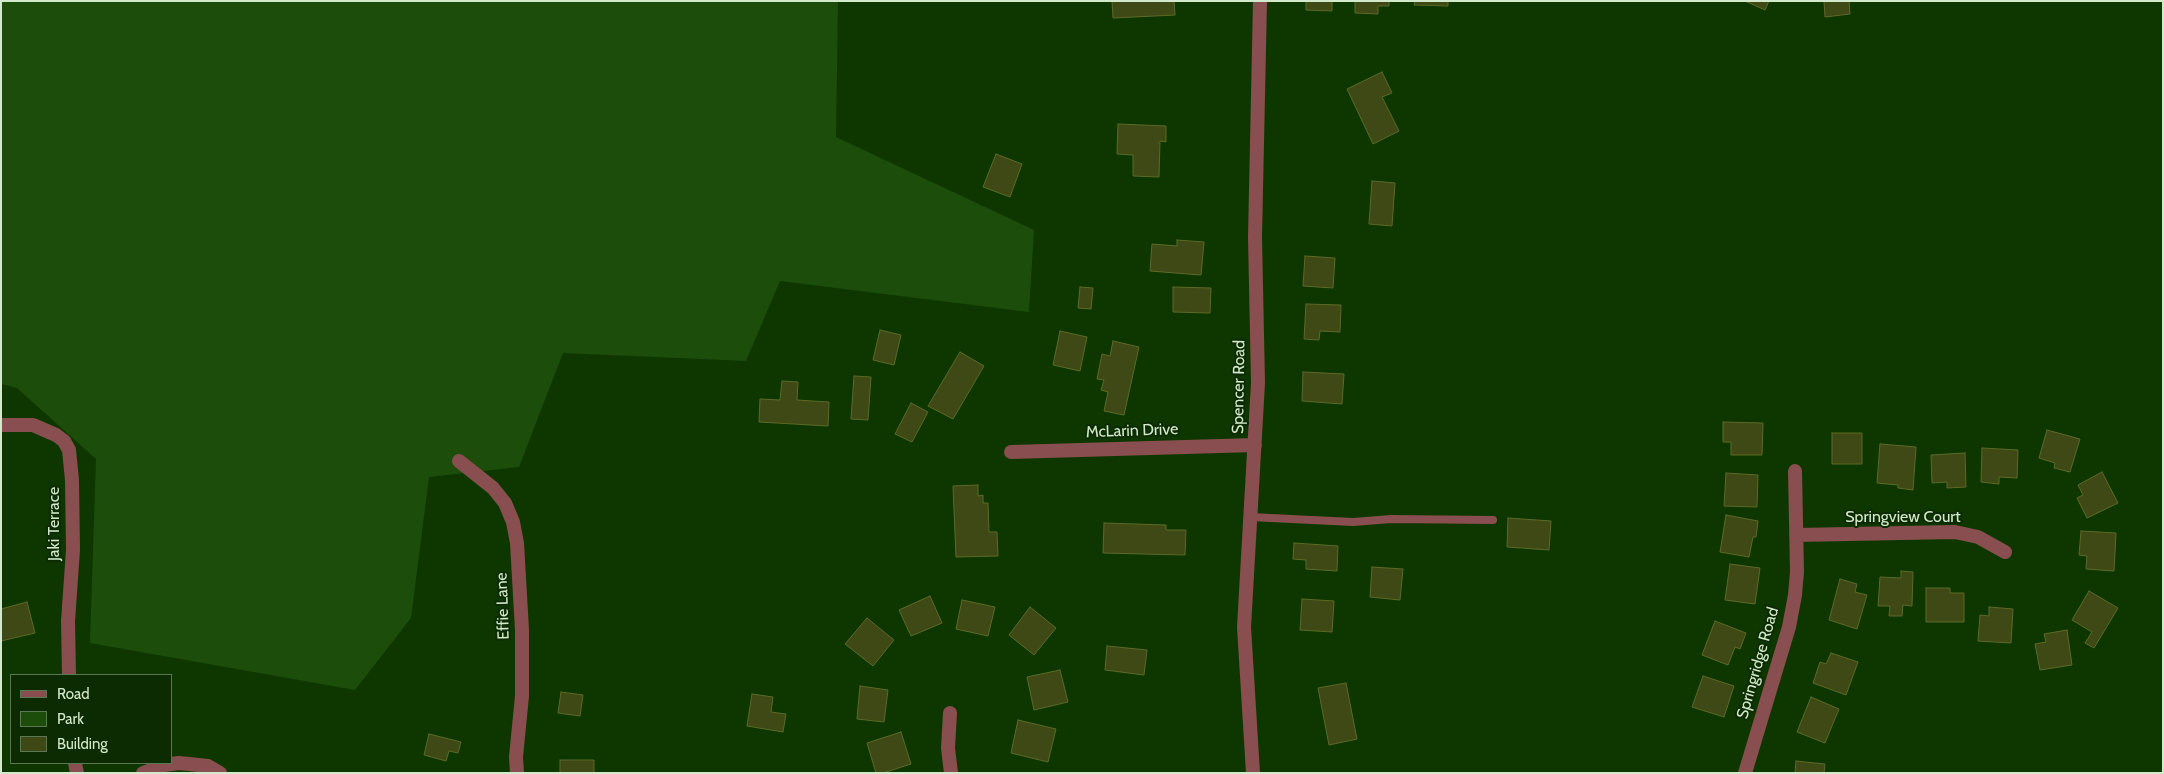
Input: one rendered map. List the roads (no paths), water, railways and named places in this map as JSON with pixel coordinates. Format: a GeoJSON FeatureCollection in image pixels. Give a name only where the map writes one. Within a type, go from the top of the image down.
{"type":"FeatureCollection","features":[{"type":"Feature","properties":{"kind":"street","name":"Spencer Road"},"geometry":{"type":"LineString","coordinates":[[1253,773],[1244,627],[1258,384],[1255,237],[1260,1]]}},
{"type":"Feature","properties":{"kind":"street","name":"Jaki Terrace"},"geometry":{"type":"LineString","coordinates":[[1,424],[33,425],[56,435],[64,441],[69,450],[72,480],[73,550],[68,620],[69,674]]}},
{"type":"Feature","properties":{"kind":"street","name":"McLarin Drive"},"geometry":{"type":"LineString","coordinates":[[1011,452],[1255,445]]}},
{"type":"Feature","properties":{"kind":"street","name":"Effie Lane"},"geometry":{"type":"LineString","coordinates":[[459,461],[493,488],[505,503],[513,522],[518,543],[522,630],[522,696],[516,757],[517,773]]}},
{"type":"Feature","properties":{"kind":"street","name":"Springridge Road"},"geometry":{"type":"LineString","coordinates":[[1745,773],[1790,626],[1797,572],[1795,472]]}},
{"type":"Feature","properties":{"kind":"street","name":"Springview Court"},"geometry":{"type":"LineString","coordinates":[[1796,535],[1955,532],[1978,537],[2005,552]]}},
{"type":"Feature","properties":{"kind":"street"},"geometry":{"type":"LineString","coordinates":[[950,713],[948,748],[951,773]]}},
{"type":"Feature","properties":{"kind":"street"},"geometry":{"type":"LineString","coordinates":[[172,764],[208,766],[220,773]]}},
{"type":"Feature","properties":{"kind":"street"},"geometry":{"type":"LineString","coordinates":[[143,773],[172,764]]}},
{"type":"Feature","properties":{"kind":"lane"},"geometry":{"type":"LineString","coordinates":[[1250,517],[1353,522],[1391,519],[1493,520]]}}]}
